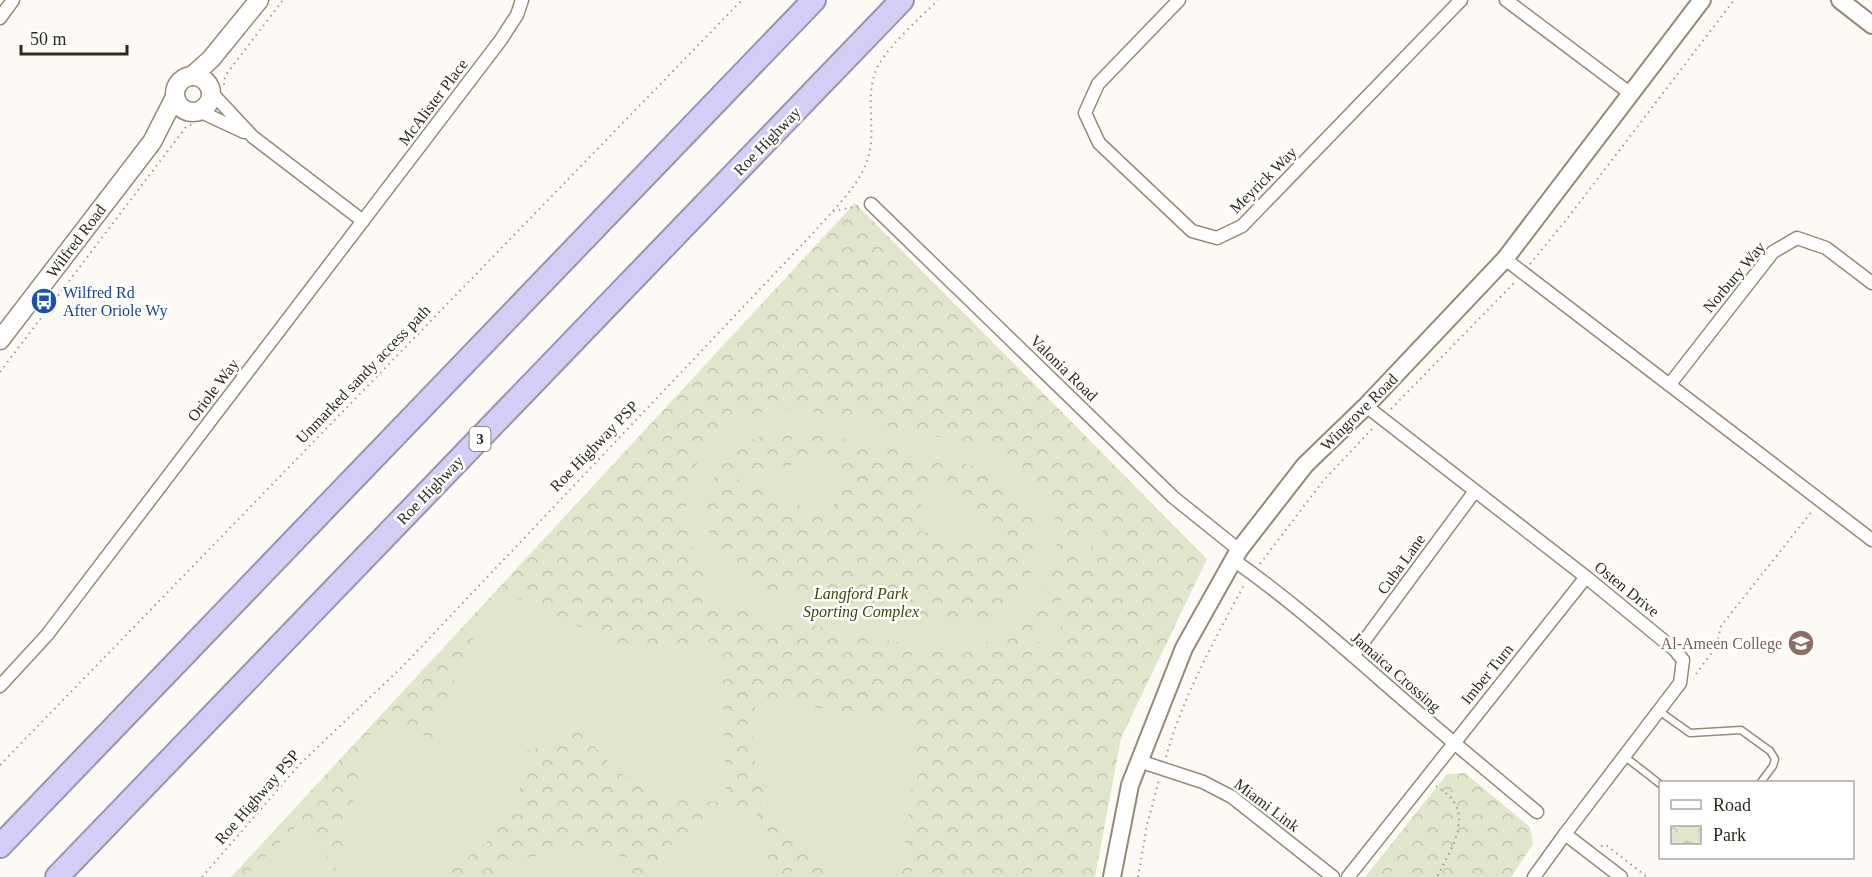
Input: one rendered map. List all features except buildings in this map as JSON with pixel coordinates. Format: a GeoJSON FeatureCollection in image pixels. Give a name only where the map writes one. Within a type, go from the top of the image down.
{"type":"FeatureCollection","features":[{"type":"Feature","properties":{"kind":"highway"},"geometry":{"type":"LineString","coordinates":[[0,846],[814,0]]}},
{"type":"Feature","properties":{"kind":"highway","name":"Roe Highway"},"geometry":{"type":"LineString","coordinates":[[57,877],[902,0]]}},
{"type":"Feature","properties":{"kind":"main road"},"geometry":{"type":"LineString","coordinates":[[192,76],[202,69],[259,0]]}},
{"type":"Feature","properties":{"kind":"main road"},"geometry":{"type":"LineString","coordinates":[[215,92],[203,79],[192,76],[186,77],[178,85],[175,97],[181,108],[196,115],[209,103],[215,92],[231,36]]}},
{"type":"Feature","properties":{"kind":"main road","name":"Wilfred Road"},"geometry":{"type":"LineString","coordinates":[[0,340],[152,142],[175,97]]}},
{"type":"Feature","properties":{"kind":"main road","name":"Wilfred Road"},"geometry":{"type":"LineString","coordinates":[[152,142],[196,115]]}},
{"type":"Feature","properties":{"kind":"street"},"geometry":{"type":"LineString","coordinates":[[0,18],[13,0]]}},
{"type":"Feature","properties":{"kind":"street","name":"McAlister Place"},"geometry":{"type":"LineString","coordinates":[[363,221],[500,41],[517,15],[522,0]]}},
{"type":"Feature","properties":{"kind":"street","name":"Meyrick Way"},"geometry":{"type":"LineString","coordinates":[[1179,0],[1098,84],[1085,113],[1099,142],[1192,231],[1217,238],[1242,226],[1461,0]]}},
{"type":"Feature","properties":{"kind":"street"},"geometry":{"type":"LineString","coordinates":[[1506,0],[1631,94]]}},
{"type":"Feature","properties":{"kind":"street","name":"Wingrove Road"},"geometry":{"type":"LineString","coordinates":[[1112,877],[1130,785],[1139,761],[1184,648],[1235,554],[1305,465],[1366,406],[1505,259],[1702,0]]}},
{"type":"Feature","properties":{"kind":"street"},"geometry":{"type":"LineString","coordinates":[[1840,0],[1872,25]]}},
{"type":"Feature","properties":{"kind":"street"},"geometry":{"type":"LineString","coordinates":[[215,92],[253,137],[363,221]]}},
{"type":"Feature","properties":{"kind":"street"},"geometry":{"type":"LineString","coordinates":[[196,115],[253,137]]}},
{"type":"Feature","properties":{"kind":"street","name":"Valonia Road"},"geometry":{"type":"LineString","coordinates":[[871,204],[1173,497],[1235,554]]}},
{"type":"Feature","properties":{"kind":"street","name":"Oriole Way"},"geometry":{"type":"LineString","coordinates":[[0,686],[47,635],[363,221]]}},
{"type":"Feature","properties":{"kind":"street","name":"Norbury Way"},"geometry":{"type":"LineString","coordinates":[[1670,384],[1773,252],[1797,238],[1826,248],[1872,283]]}},
{"type":"Feature","properties":{"kind":"street"},"geometry":{"type":"LineString","coordinates":[[1505,259],[1872,540]]}},
{"type":"Feature","properties":{"kind":"street","name":"Osten Drive"},"geometry":{"type":"LineString","coordinates":[[1366,406],[1586,577],[1675,650],[1683,660],[1680,683],[1564,834],[1534,877]]}},
{"type":"Feature","properties":{"kind":"street","name":"Cuba Lane"},"geometry":{"type":"LineString","coordinates":[[1353,656],[1475,491]]}},
{"type":"Feature","properties":{"kind":"street","name":"Jamaica Crossing"},"geometry":{"type":"LineString","coordinates":[[1235,554],[1252,573],[1538,812]]}},
{"type":"Feature","properties":{"kind":"street","name":"Imber Turn"},"geometry":{"type":"LineString","coordinates":[[1348,877],[1586,577]]}},
{"type":"Feature","properties":{"kind":"street","name":"Miami Link"},"geometry":{"type":"LineString","coordinates":[[1139,761],[1203,782],[1232,797],[1333,877]]}},
{"type":"Feature","properties":{"kind":"street"},"geometry":{"type":"LineString","coordinates":[[1564,834],[1621,877]]}},
{"type":"Feature","properties":{"kind":"lane"},"geometry":{"type":"LineString","coordinates":[[1658,711],[1690,734],[1745,731],[1770,751],[1775,759],[1762,781]]}},
{"type":"Feature","properties":{"kind":"lane"},"geometry":{"type":"LineString","coordinates":[[1624,756],[1659,783]]}},
{"type":"Feature","properties":{"kind":"path"},"geometry":{"type":"LineString","coordinates":[[215,92],[283,0]]}},
{"type":"Feature","properties":{"kind":"path","name":"Unmarked sandy access path"},"geometry":{"type":"LineString","coordinates":[[0,765],[742,0]]}},
{"type":"Feature","properties":{"kind":"path","name":"Roe Highway PSP"},"geometry":{"type":"LineString","coordinates":[[202,877],[301,763],[402,666],[832,211],[862,175],[867,160],[871,143],[870,97],[875,72],[883,57],[938,0]]}},
{"type":"Feature","properties":{"kind":"path"},"geometry":{"type":"LineString","coordinates":[[0,372],[196,115]]}},
{"type":"Feature","properties":{"kind":"path"},"geometry":{"type":"LineString","coordinates":[[832,211],[871,204]]}},
{"type":"Feature","properties":{"kind":"path"},"geometry":{"type":"LineString","coordinates":[[1426,777],[1453,799],[1458,810],[1455,841],[1437,877]]}},
{"type":"Feature","properties":{"kind":"green space","name":"Langford Park Sporting Complex"},"geometry":{"type":"Polygon","coordinates":[[[855,203],[1207,559],[1121,738],[1095,877],[231,877],[855,203]]]}},
{"type":"Feature","properties":{"kind":"green space"},"geometry":{"type":"Polygon","coordinates":[[[782,409],[803,410],[979,445],[1017,463],[1042,490],[1055,523],[1056,558],[1046,592],[1025,620],[993,640],[952,647],[950,653],[703,603],[710,577],[694,551],[687,523],[687,496],[694,470],[707,448],[727,429],[752,415],[782,409]],[[785,430],[761,436],[741,446],[725,461],[713,479],[707,500],[707,521],[713,543],[735,572],[765,589],[955,626],[988,618],[1013,601],[1029,578],[1036,551],[1034,523],[1022,498],[1001,478],[970,465],[804,431],[785,430]]]}},
{"type":"Feature","properties":{"kind":"green space"},"geometry":{"type":"Polygon","coordinates":[[[842,453],[832,519],[730,478],[733,475],[737,477],[842,453]]]}},
{"type":"Feature","properties":{"kind":"green space"},"geometry":{"type":"Polygon","coordinates":[[[937,471],[1020,545],[1016,547],[1014,544],[909,530],[937,471]]]}},
{"type":"Feature","properties":{"kind":"green space"},"geometry":{"type":"Polygon","coordinates":[[[1079,521],[1105,528],[1077,568],[1075,565],[1078,563],[1079,521]]]}},
{"type":"Feature","properties":{"kind":"green space"},"geometry":{"type":"Polygon","coordinates":[[[503,592],[620,645],[715,642],[722,650],[726,802],[676,798],[656,793],[637,784],[610,764],[582,729],[540,747],[495,753],[529,762],[517,797],[495,835],[461,863],[431,877],[245,877],[299,824],[323,852],[335,873],[371,729],[381,725],[465,746],[431,733],[493,595],[503,592]]]}},
{"type":"Feature","properties":{"kind":"green space"},"geometry":{"type":"Polygon","coordinates":[[[1064,597],[1067,600],[1064,603],[1057,650],[1029,638],[1064,597]]]}},
{"type":"Feature","properties":{"kind":"green space"},"geometry":{"type":"Polygon","coordinates":[[[756,698],[904,721],[918,736],[901,877],[840,877],[803,853],[788,837],[766,800],[759,779],[754,757],[753,735],[756,698]]]}},
{"type":"Feature","properties":{"kind":"green space"},"geometry":{"type":"Polygon","coordinates":[[[1465,773],[1530,827],[1533,844],[1511,877],[1365,877],[1447,774],[1465,773]]]}},
{"type":"Feature","properties":{"kind":"green space"},"geometry":{"type":"Polygon","coordinates":[[[755,805],[772,877],[646,877],[669,847],[698,823],[755,805]]]}},
{"type":"Feature","properties":{"kind":"green space"},"geometry":{"type":"Polygon","coordinates":[[[569,848],[629,858],[624,877],[494,877],[520,861],[569,848]]]}},
{"type":"Feature","properties":{"kind":"place","name":"Wilfred Rd After Oriole Wy"},"geometry":{"type":"Point","coordinates":[44,301]}},
{"type":"Feature","properties":{"kind":"place","name":"Al-Ameen College"},"geometry":{"type":"Point","coordinates":[1801,643]}}]}
